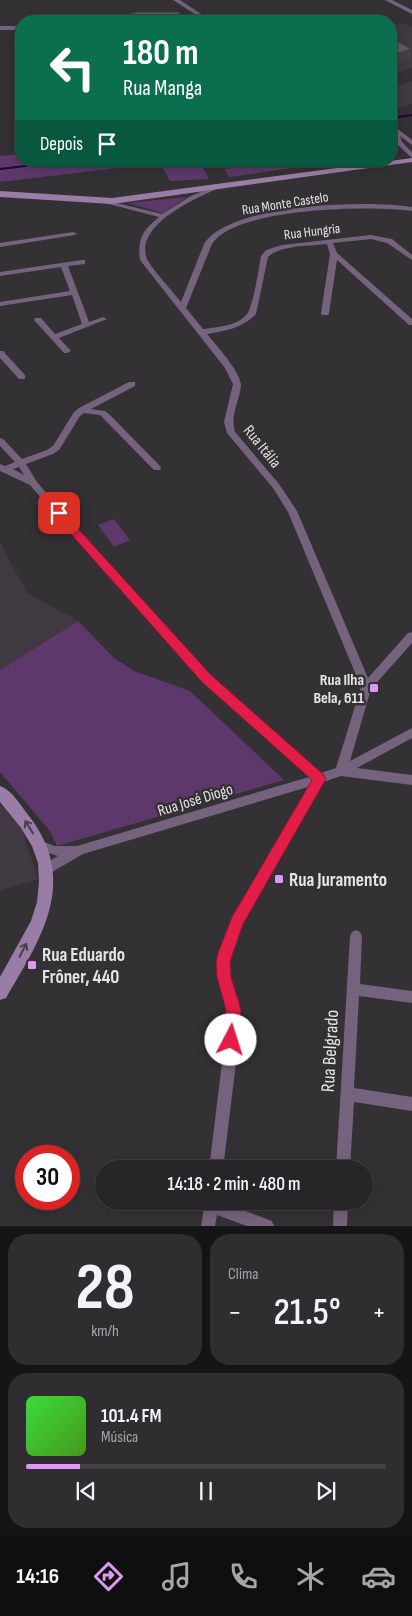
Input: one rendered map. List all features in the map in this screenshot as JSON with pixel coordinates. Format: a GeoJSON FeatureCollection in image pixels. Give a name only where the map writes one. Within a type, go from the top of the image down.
{"type":"FeatureCollection","features":[{"type":"Feature","properties":{"kind":"main road"},"geometry":{"type":"LineString","coordinates":[[397,162],[412,160]]}},
{"type":"Feature","properties":{"kind":"main road"},"geometry":{"type":"LineString","coordinates":[[0,196],[104,202],[361,167]]}},
{"type":"Feature","properties":{"kind":"main road"},"geometry":{"type":"LineString","coordinates":[[0,196],[94,205],[115,204],[185,194],[217,187]]}},
{"type":"Feature","properties":{"kind":"main road"},"geometry":{"type":"LineString","coordinates":[[0,792],[24,820],[39,845],[47,869],[46,890],[38,920],[0,992]]}},
{"type":"Feature","properties":{"kind":"street"},"geometry":{"type":"LineString","coordinates":[[176,0],[201,15]]}},
{"type":"Feature","properties":{"kind":"street"},"geometry":{"type":"LineString","coordinates":[[388,0],[412,12]]}},
{"type":"Feature","properties":{"kind":"street"},"geometry":{"type":"LineString","coordinates":[[406,9],[412,6]]}},
{"type":"Feature","properties":{"kind":"street"},"geometry":{"type":"LineString","coordinates":[[0,28],[15,28]]}},
{"type":"Feature","properties":{"kind":"street"},"geometry":{"type":"LineString","coordinates":[[397,131],[412,143]]}},
{"type":"Feature","properties":{"kind":"street"},"geometry":{"type":"LineString","coordinates":[[397,138],[399,143],[412,156]]}},
{"type":"Feature","properties":{"kind":"street","name":"Rua Itália"},"geometry":{"type":"LineString","coordinates":[[217,187],[202,193],[164,216],[148,231],[140,252],[144,260],[229,367],[237,384],[228,422],[231,433],[276,486],[292,511],[366,687]]}},
{"type":"Feature","properties":{"kind":"street"},"geometry":{"type":"LineString","coordinates":[[104,202],[164,216]]}},
{"type":"Feature","properties":{"kind":"street","name":"Rua Monte Castelo"},"geometry":{"type":"LineString","coordinates":[[182,308],[212,238],[234,224],[257,217],[351,206],[381,204],[412,210]]}},
{"type":"Feature","properties":{"kind":"street"},"geometry":{"type":"LineString","coordinates":[[0,245],[73,234]]}},
{"type":"Feature","properties":{"kind":"street","name":"Rua Hungria"},"geometry":{"type":"LineString","coordinates":[[202,332],[235,325],[249,318],[253,312],[265,256],[269,252],[282,247],[329,240],[371,237],[395,244],[412,258]]}},
{"type":"Feature","properties":{"kind":"street"},"geometry":{"type":"LineString","coordinates":[[325,313],[334,254],[329,240]]}},
{"type":"Feature","properties":{"kind":"street"},"geometry":{"type":"LineString","coordinates":[[334,254],[412,323]]}},
{"type":"Feature","properties":{"kind":"street"},"geometry":{"type":"LineString","coordinates":[[0,274],[82,262]]}},
{"type":"Feature","properties":{"kind":"street"},"geometry":{"type":"LineString","coordinates":[[64,264],[86,325]]}},
{"type":"Feature","properties":{"kind":"street"},"geometry":{"type":"LineString","coordinates":[[0,304],[73,293]]}},
{"type":"Feature","properties":{"kind":"street"},"geometry":{"type":"LineString","coordinates":[[54,337],[103,319]]}},
{"type":"Feature","properties":{"kind":"street"},"geometry":{"type":"LineString","coordinates":[[38,320],[68,351]]}},
{"type":"Feature","properties":{"kind":"street"},"geometry":{"type":"LineString","coordinates":[[0,353],[22,377]]}},
{"type":"Feature","properties":{"kind":"street"},"geometry":{"type":"LineString","coordinates":[[2,468],[50,452],[56,448],[82,410],[132,384]]}},
{"type":"Feature","properties":{"kind":"street"},"geometry":{"type":"LineString","coordinates":[[82,410],[102,413],[106,416],[157,468]]}},
{"type":"Feature","properties":{"kind":"street"},"geometry":{"type":"LineString","coordinates":[[0,441],[20,462],[33,483],[84,543],[207,679],[319,779],[237,921],[223,962],[224,977],[232,1000],[234,1022],[217,1160]]}},
{"type":"Feature","properties":{"kind":"street"},"geometry":{"type":"LineString","coordinates":[[2,468],[33,483]]}},
{"type":"Feature","properties":{"kind":"street"},"geometry":{"type":"LineString","coordinates":[[341,771],[366,687],[412,636]]}},
{"type":"Feature","properties":{"kind":"street"},"geometry":{"type":"LineString","coordinates":[[341,771],[412,733]]}},
{"type":"Feature","properties":{"kind":"street"},"geometry":{"type":"LineString","coordinates":[[341,771],[412,780]]}},
{"type":"Feature","properties":{"kind":"street","name":"Rua José Diogo"},"geometry":{"type":"LineString","coordinates":[[47,869],[80,850],[341,771]]}},
{"type":"Feature","properties":{"kind":"street","name":"Rua José Diogo"},"geometry":{"type":"LineString","coordinates":[[39,845],[55,851],[80,850]]}},
{"type":"Feature","properties":{"kind":"street","name":"Rua Belgrado"},"geometry":{"type":"LineString","coordinates":[[343,1160],[356,936]]}},
{"type":"Feature","properties":{"kind":"street"},"geometry":{"type":"LineString","coordinates":[[352,989],[412,997]]}},
{"type":"Feature","properties":{"kind":"street"},"geometry":{"type":"LineString","coordinates":[[346,1094],[412,1104]]}},
{"type":"Feature","properties":{"kind":"street"},"geometry":{"type":"LineString","coordinates":[[208,1226],[211,1210]]}},
{"type":"Feature","properties":{"kind":"street"},"geometry":{"type":"LineString","coordinates":[[227,1210],[268,1226]]}},
{"type":"Feature","properties":{"kind":"street"},"geometry":{"type":"LineString","coordinates":[[340,1226],[341,1210]]}},
{"type":"Feature","properties":{"kind":"shaded area"},"geometry":{"type":"Polygon","coordinates":[[[403,23],[412,27],[412,68],[397,73],[397,24],[403,23]]]}},
{"type":"Feature","properties":{"kind":"shaded area"},"geometry":{"type":"Polygon","coordinates":[[[412,81],[412,104],[397,108],[397,86],[412,81]]]}},
{"type":"Feature","properties":{"kind":"shaded area"},"geometry":{"type":"Polygon","coordinates":[[[15,155],[15,167],[126,167],[0,182],[0,156],[15,155]]]}},
{"type":"Feature","properties":{"kind":"shaded area"},"geometry":{"type":"Polygon","coordinates":[[[162,167],[202,167],[209,179],[170,181],[162,167]]]}},
{"type":"Feature","properties":{"kind":"shaded area"},"geometry":{"type":"Polygon","coordinates":[[[242,167],[300,167],[229,177],[224,169],[242,167]]]}},
{"type":"Feature","properties":{"kind":"shaded area"},"geometry":{"type":"Polygon","coordinates":[[[187,197],[163,213],[128,203],[187,197]]]}},
{"type":"Feature","properties":{"kind":"shaded area"},"geometry":{"type":"Polygon","coordinates":[[[114,519],[130,540],[114,547],[98,525],[114,519]]]}},
{"type":"Feature","properties":{"kind":"shaded area"},"geometry":{"type":"Polygon","coordinates":[[[0,542],[27,593],[78,621],[0,670],[0,542]]]}},
{"type":"Feature","properties":{"kind":"shaded area"},"geometry":{"type":"Polygon","coordinates":[[[78,621],[114,658],[134,671],[190,691],[284,780],[57,846],[50,831],[0,772],[0,670],[78,621]]]}},
{"type":"Feature","properties":{"kind":"shaded area"},"geometry":{"type":"Polygon","coordinates":[[[0,804],[22,830],[38,879],[0,891],[0,804]]]}},
{"type":"Feature","properties":{"kind":"building"},"geometry":{"type":"Polygon","coordinates":[[[138,12],[179,12],[180,15],[124,15],[138,12]]]}},
{"type":"Feature","properties":{"kind":"building"},"geometry":{"type":"Polygon","coordinates":[[[397,41],[411,49],[397,53],[397,41]]]}},
{"type":"Feature","properties":{"kind":"waterway"},"geometry":{"type":"LineString","coordinates":[[397,117],[412,115]]}},
{"type":"Feature","properties":{"kind":"waterway"},"geometry":{"type":"LineString","coordinates":[[0,169],[17,167]]}},
{"type":"Feature","properties":{"kind":"place","name":"Rua Ilha Bela, 611"},"geometry":{"type":"Point","coordinates":[374,688]}},
{"type":"Feature","properties":{"kind":"place","name":"Rua Juramento"},"geometry":{"type":"Point","coordinates":[279,879]}},
{"type":"Feature","properties":{"kind":"place","name":"Rua Eduardo Frôner, 440"},"geometry":{"type":"Point","coordinates":[32,965]}},
{"type":"Feature","properties":{"kind":"route"},"geometry":{"type":"LineString","coordinates":[[59,513],[207,679],[305,764],[319,779],[237,921],[225,953],[223,962],[224,977],[234,1010],[231,1040]]}}]}
